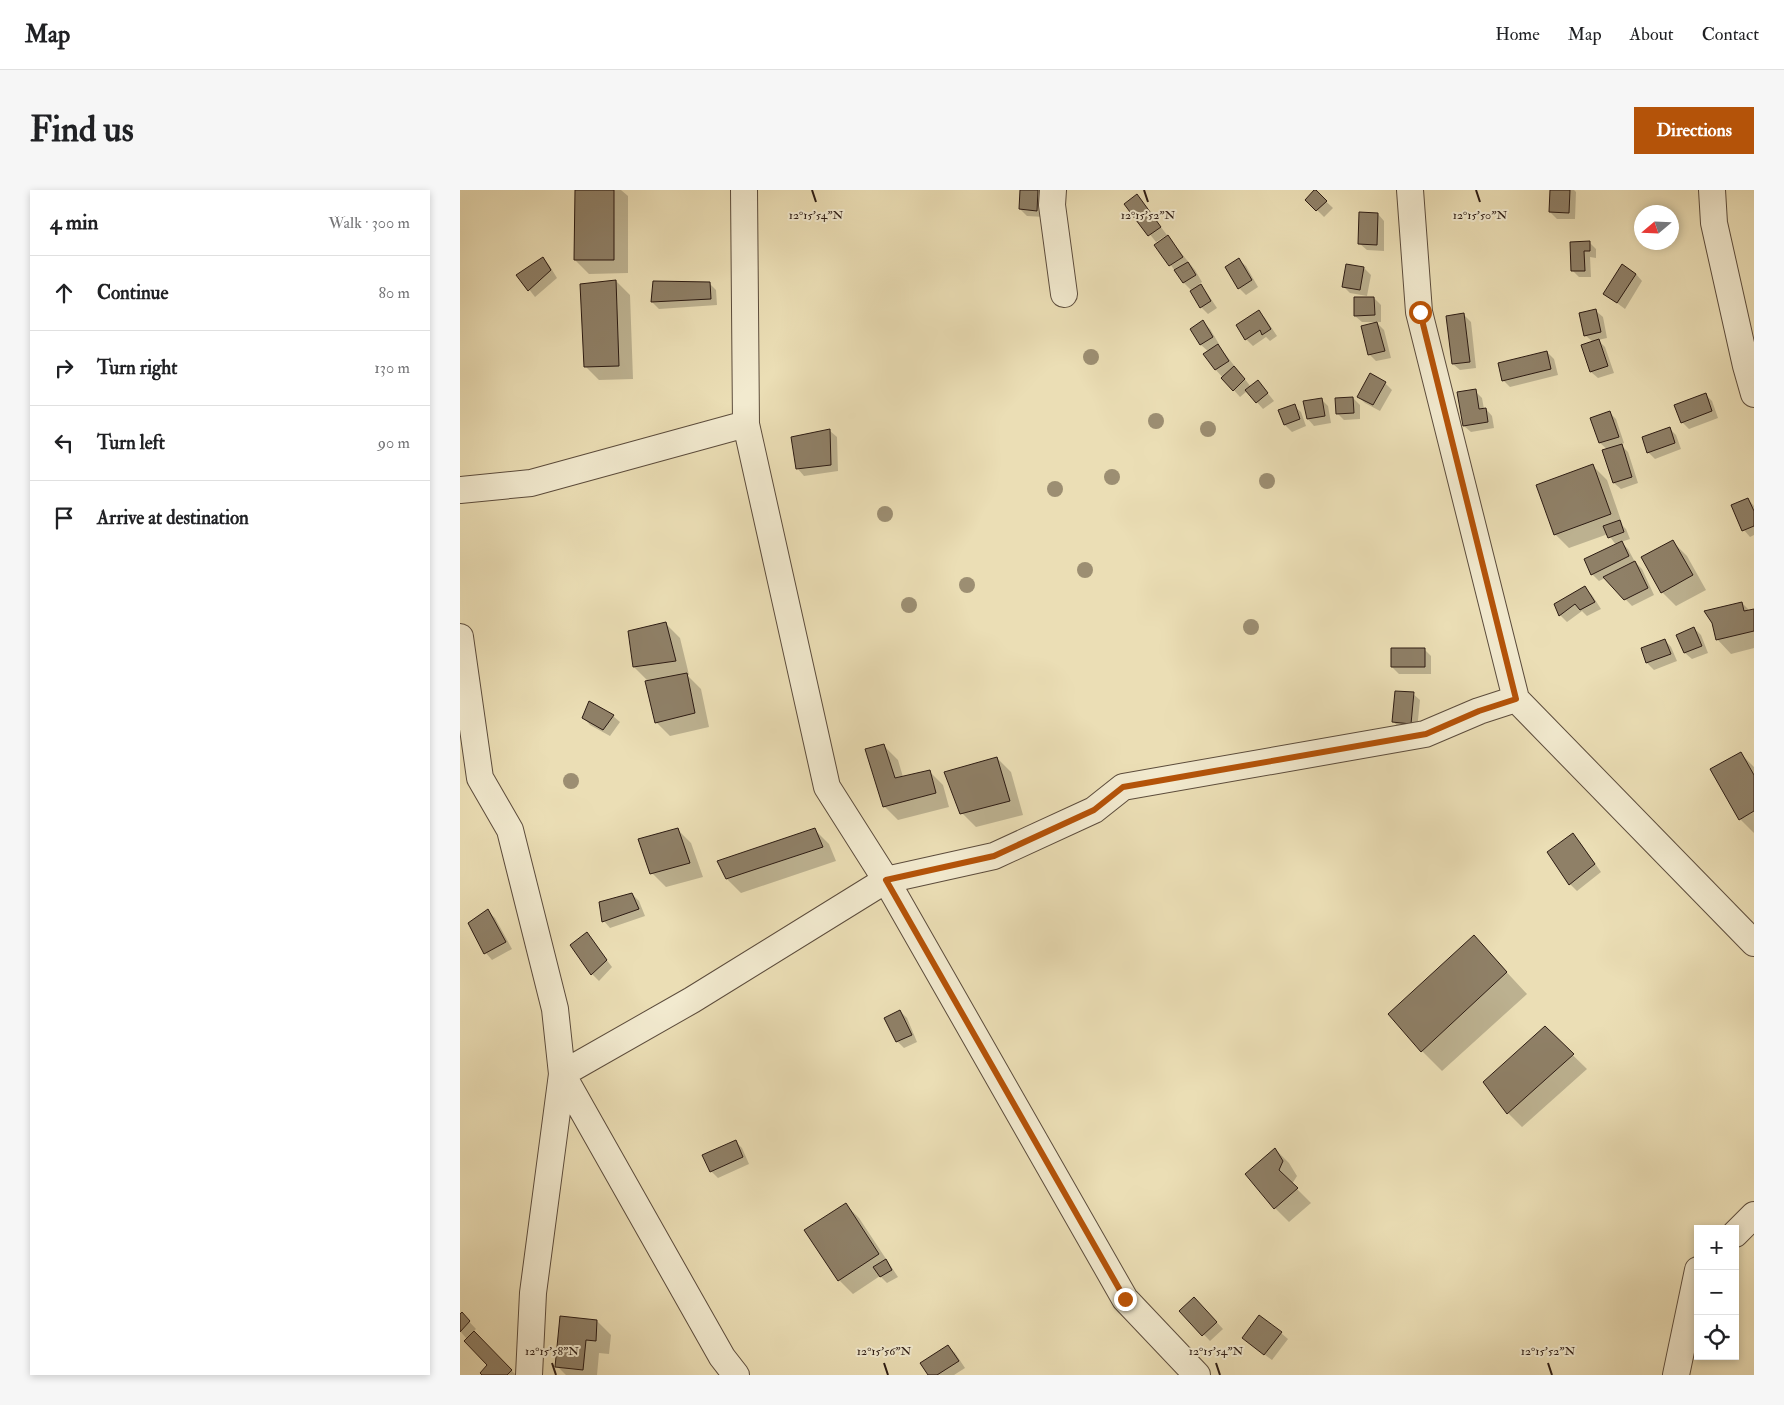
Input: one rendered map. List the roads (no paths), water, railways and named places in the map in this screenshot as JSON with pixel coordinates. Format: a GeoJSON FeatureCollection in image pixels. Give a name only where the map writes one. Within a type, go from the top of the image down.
{"type":"FeatureCollection","features":[{"type":"Feature","properties":{"kind":"street"},"geometry":{"type":"LineString","coordinates":[[744,190],[746,424],[827,787],[886,880],[1125,1299],[1197,1375]]}},
{"type":"Feature","properties":{"kind":"street"},"geometry":{"type":"LineString","coordinates":[[1053,190],[1052,205],[1064,294]]}},
{"type":"Feature","properties":{"kind":"street"},"geometry":{"type":"LineString","coordinates":[[1410,190],[1420,312],[1516,699],[1754,943]]}},
{"type":"Feature","properties":{"kind":"street"},"geometry":{"type":"LineString","coordinates":[[1712,190],[1714,223],[1754,394]]}},
{"type":"Feature","properties":{"kind":"street"},"geometry":{"type":"LineString","coordinates":[[460,490],[532,483],[746,424]]}},
{"type":"Feature","properties":{"kind":"street"},"geometry":{"type":"LineString","coordinates":[[460,637],[470,779],[510,830],[555,1009],[562,1074],[533,1293],[529,1375]]}},
{"type":"Feature","properties":{"kind":"street"},"geometry":{"type":"LineString","coordinates":[[562,1074],[692,1000],[886,880],[994,856],[1094,810],[1123,787],[1426,734],[1479,711],[1516,699]]}},
{"type":"Feature","properties":{"kind":"street"},"geometry":{"type":"LineString","coordinates":[[562,1074],[722,1357],[736,1375]]}},
{"type":"Feature","properties":{"kind":"street"},"geometry":{"type":"LineString","coordinates":[[1739,1230],[1754,1215]]}},
{"type":"Feature","properties":{"kind":"street"},"geometry":{"type":"LineString","coordinates":[[1676,1375],[1694,1289]]}}]}
